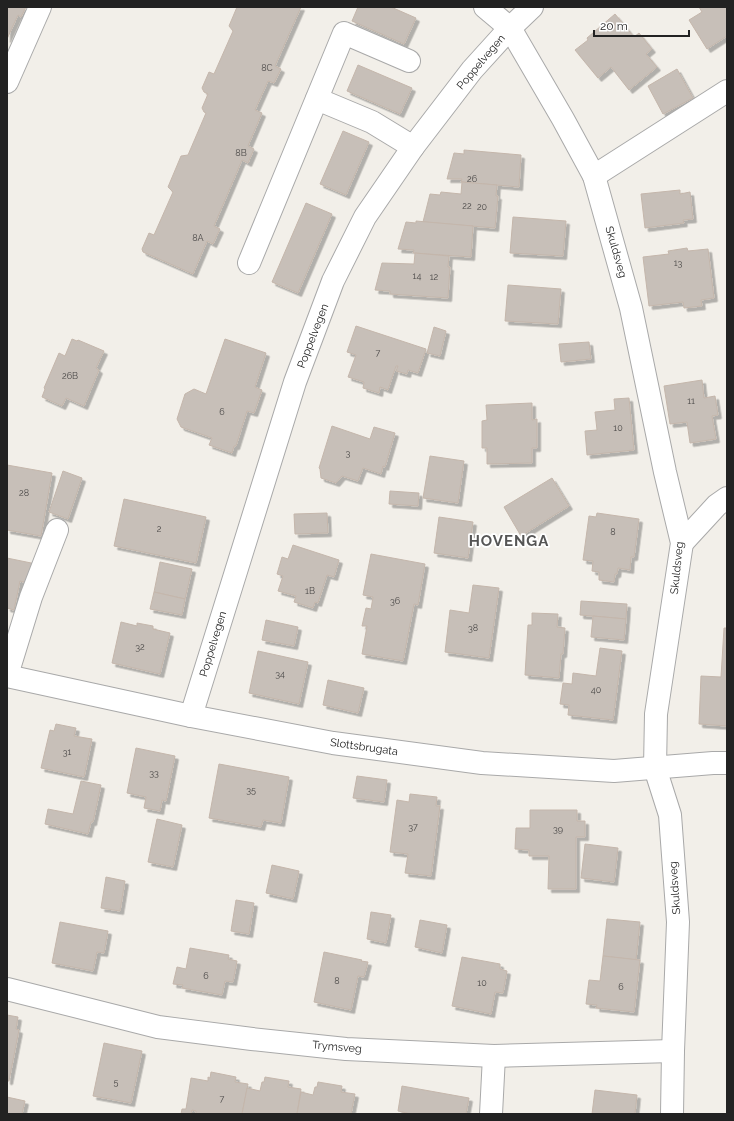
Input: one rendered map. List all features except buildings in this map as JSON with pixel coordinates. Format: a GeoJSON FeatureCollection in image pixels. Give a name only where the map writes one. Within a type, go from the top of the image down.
{"type":"FeatureCollection","features":[{"type":"Feature","properties":{"kind":"street"},"geometry":{"type":"LineString","coordinates":[[7,82],[40,7]]}},
{"type":"Feature","properties":{"kind":"street","name":"Skuldsveg"},"geometry":{"type":"LineString","coordinates":[[485,7],[510,28],[594,176],[631,308],[665,472],[682,543],[656,714],[655,768],[670,815],[678,922],[672,1114]]}},
{"type":"Feature","properties":{"kind":"street","name":"Poppelvegen"},"geometry":{"type":"LineString","coordinates":[[191,716],[295,382],[333,280],[366,217],[412,147],[472,70],[510,28],[532,7]]}},
{"type":"Feature","properties":{"kind":"street"},"geometry":{"type":"LineString","coordinates":[[249,263],[344,33],[409,61]]}},
{"type":"Feature","properties":{"kind":"street"},"geometry":{"type":"LineString","coordinates":[[594,176],[727,91]]}},
{"type":"Feature","properties":{"kind":"street"},"geometry":{"type":"LineString","coordinates":[[317,99],[372,122],[412,147]]}},
{"type":"Feature","properties":{"kind":"street"},"geometry":{"type":"LineString","coordinates":[[682,543],[717,505],[727,498]]}},
{"type":"Feature","properties":{"kind":"street"},"geometry":{"type":"LineString","coordinates":[[7,675],[31,597],[57,530]]}},
{"type":"Feature","properties":{"kind":"street","name":"Slottsbrugata"},"geometry":{"type":"LineString","coordinates":[[7,675],[191,716],[333,743],[482,763],[614,771],[727,763]]}},
{"type":"Feature","properties":{"kind":"street","name":"Trymsveg"},"geometry":{"type":"LineString","coordinates":[[7,989],[158,1027],[252,1040],[346,1049],[494,1056],[673,1051]]}},
{"type":"Feature","properties":{"kind":"street"},"geometry":{"type":"LineString","coordinates":[[491,1114],[494,1056]]}},
{"type":"Feature","properties":{"kind":"district","name":"HOVENGA"},"geometry":{"type":"Point","coordinates":[509,541]}}]}
